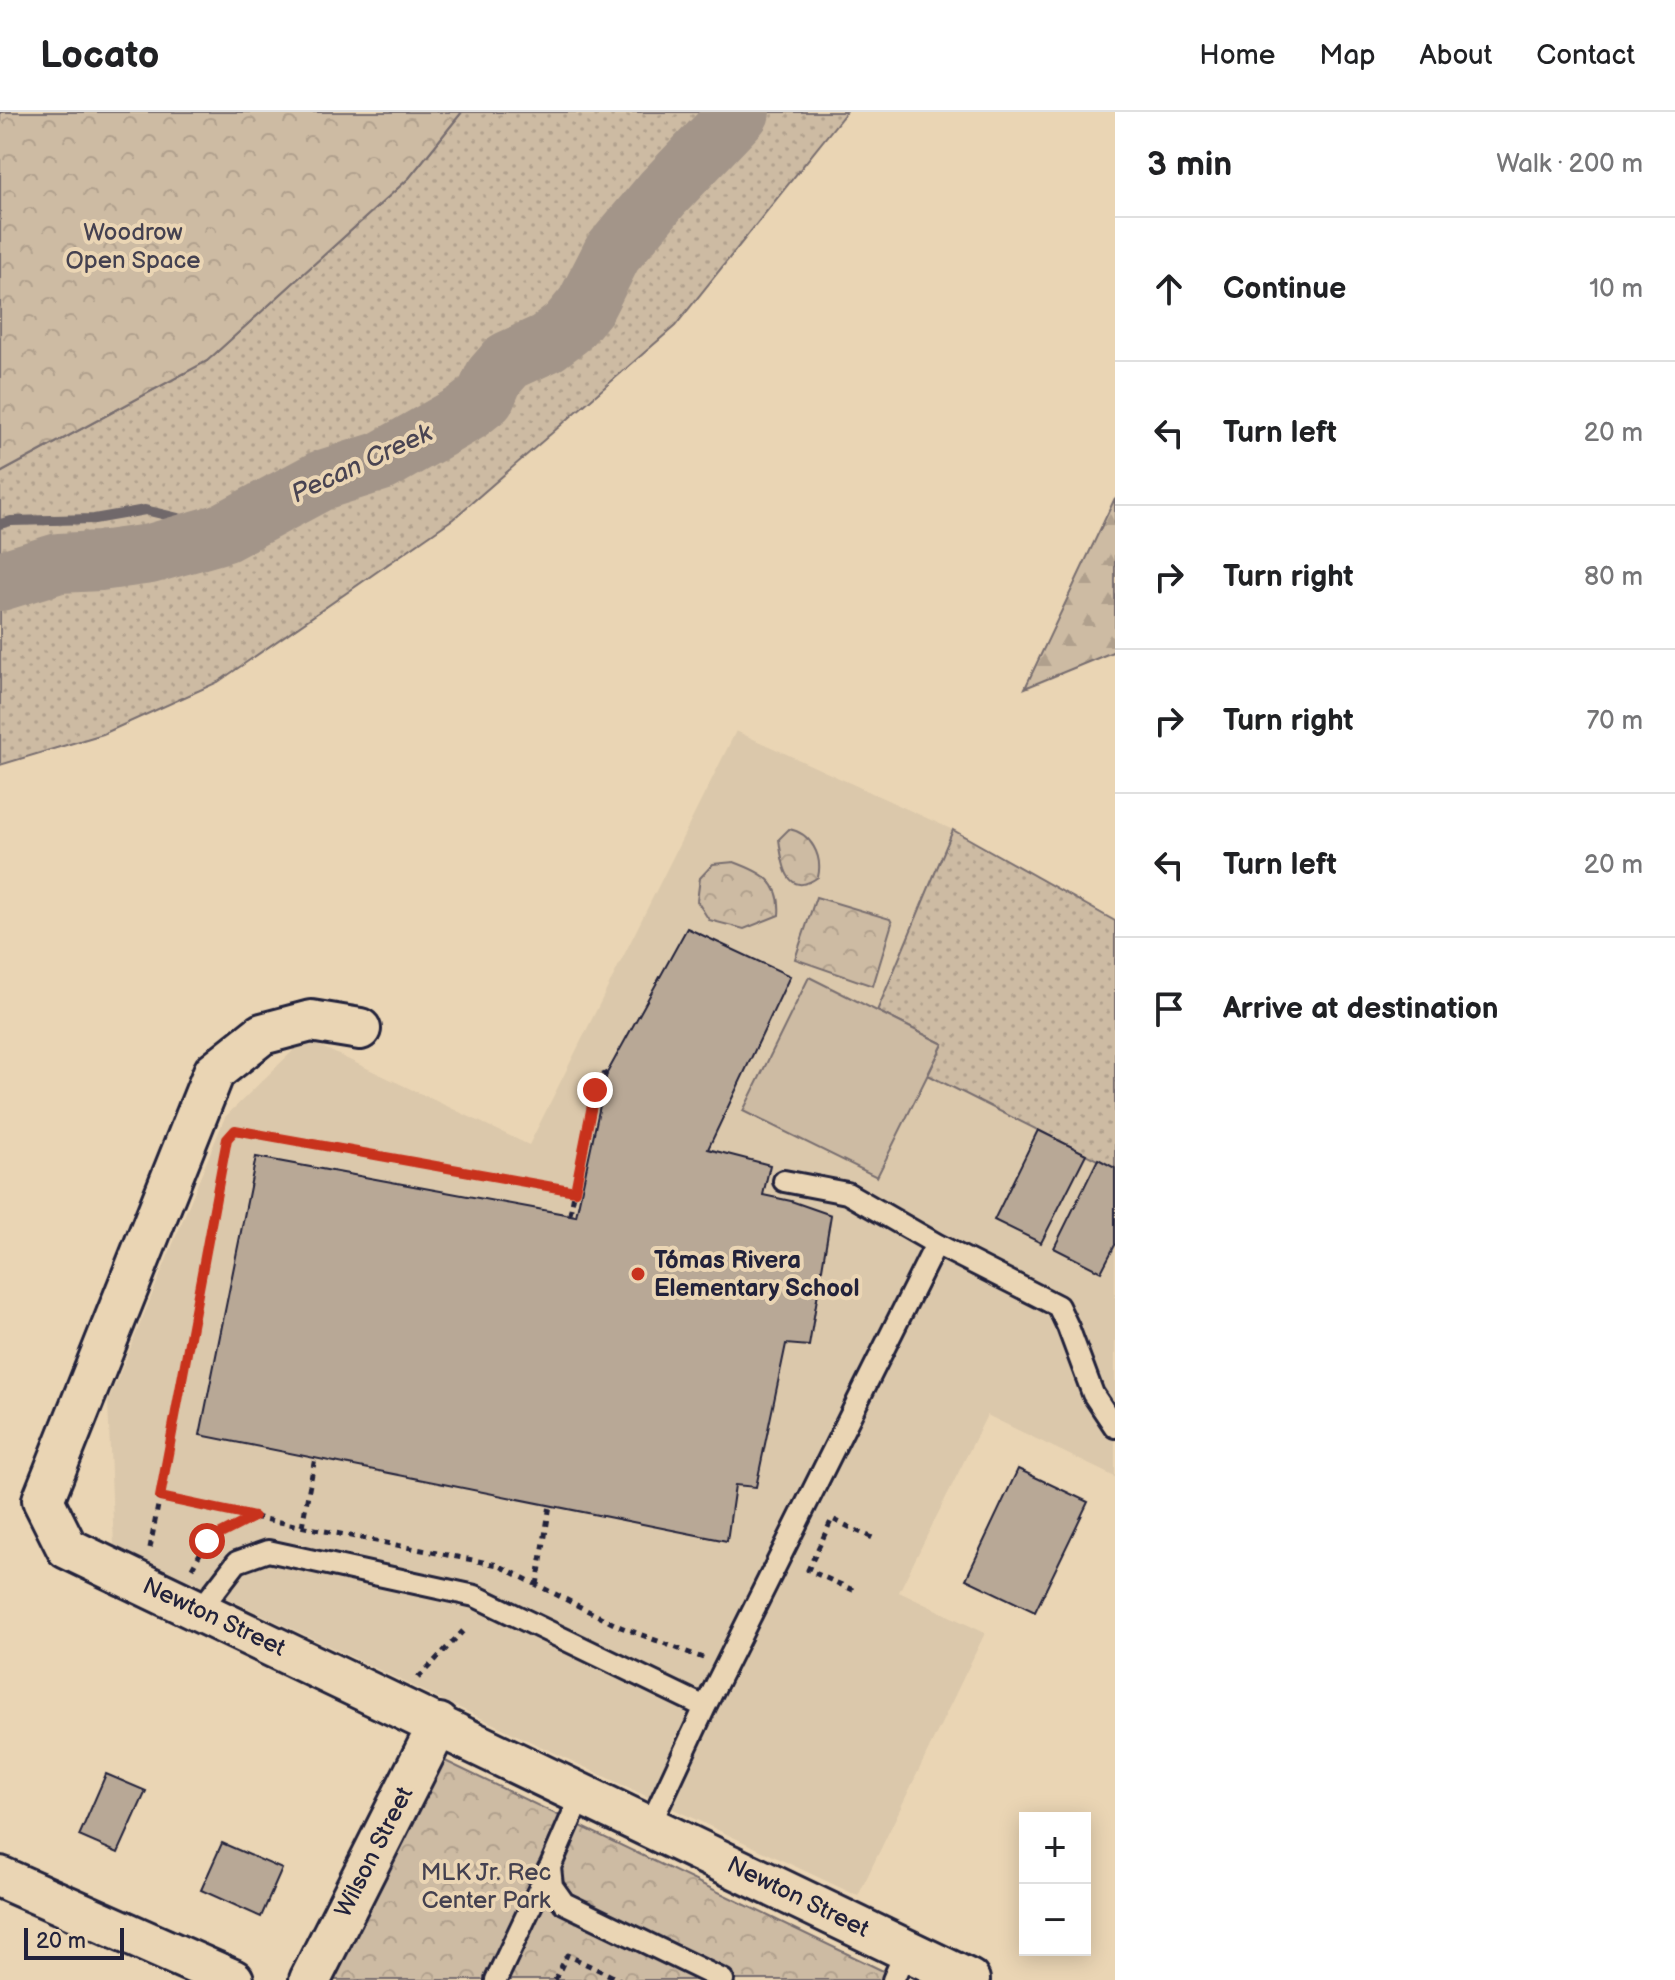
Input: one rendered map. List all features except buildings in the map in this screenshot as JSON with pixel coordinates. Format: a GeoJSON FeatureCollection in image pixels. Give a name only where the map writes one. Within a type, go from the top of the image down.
{"type":"FeatureCollection","features":[{"type":"Feature","properties":{"kind":"street","name":"Newton Street"},"geometry":{"type":"LineString","coordinates":[[360,1029],[311,1021],[262,1034],[214,1072],[43,1500],[67,1548],[650,1825],[899,1965],[969,1980]]}},
{"type":"Feature","properties":{"kind":"street","name":"Wilson Street"},"geometry":{"type":"LineString","coordinates":[[310,1980],[439,1724]]}},
{"type":"Feature","properties":{"kind":"street"},"geometry":{"type":"LineString","coordinates":[[0,1877],[233,1980]]}},
{"type":"Feature","properties":{"kind":"lane"},"geometry":{"type":"LineString","coordinates":[[784,1181],[847,1193],[936,1244],[1058,1306],[1093,1394],[1115,1427]]}},
{"type":"Feature","properties":{"kind":"lane"},"geometry":{"type":"LineString","coordinates":[[650,1825],[705,1707],[936,1244]]}},
{"type":"Feature","properties":{"kind":"lane"},"geometry":{"type":"LineString","coordinates":[[200,1610],[237,1562],[268,1551],[475,1596],[705,1707]]}},
{"type":"Feature","properties":{"kind":"lane"},"geometry":{"type":"LineString","coordinates":[[496,1980],[582,1793]]}},
{"type":"Feature","properties":{"kind":"lane"},"geometry":{"type":"LineString","coordinates":[[550,1867],[552,1886],[564,1903],[723,1980]]}},
{"type":"Feature","properties":{"kind":"path"},"geometry":{"type":"LineString","coordinates":[[570,1214],[599,1077],[607,1073]]}},
{"type":"Feature","properties":{"kind":"path"},"geometry":{"type":"LineString","coordinates":[[150,1549],[227,1139],[235,1130],[575,1191]]}},
{"type":"Feature","properties":{"kind":"path"},"geometry":{"type":"LineString","coordinates":[[302,1526],[315,1458]]}},
{"type":"Feature","properties":{"kind":"path"},"geometry":{"type":"LineString","coordinates":[[160,1497],[498,1565],[618,1626],[706,1659],[712,1646]]}},
{"type":"Feature","properties":{"kind":"path"},"geometry":{"type":"LineString","coordinates":[[537,1585],[550,1505]]}},
{"type":"Feature","properties":{"kind":"path"},"geometry":{"type":"LineString","coordinates":[[191,1569],[207,1541],[254,1517]]}},
{"type":"Feature","properties":{"kind":"path"},"geometry":{"type":"LineString","coordinates":[[853,1590],[808,1570],[832,1519],[877,1540]]}},
{"type":"Feature","properties":{"kind":"path"},"geometry":{"type":"LineString","coordinates":[[415,1682],[463,1631]]}},
{"type":"Feature","properties":{"kind":"path"},"geometry":{"type":"LineString","coordinates":[[555,1980],[567,1955],[620,1980]]}},
{"type":"Feature","properties":{"kind":"shaded area","name":"Tómas Rivera Elementary School"},"geometry":{"type":"Polygon","coordinates":[[[736,731],[953,830],[1115,921],[1115,1477],[987,1415],[899,1592],[985,1633],[858,1896],[114,1545],[108,1402],[225,1117],[305,1039],[529,1145],[736,731]]]}},
{"type":"Feature","properties":{"kind":"green space","name":"Woodrow Open Space"},"geometry":{"type":"Polygon","coordinates":[[[0,112],[462,112],[409,178],[207,361],[0,473],[0,112]]]}},
{"type":"Feature","properties":{"kind":"green space"},"geometry":{"type":"Polygon","coordinates":[[[462,112],[846,112],[675,326],[453,519],[218,682],[103,734],[0,765],[0,473],[207,361],[409,178],[462,112]]]}},
{"type":"Feature","properties":{"kind":"green space"},"geometry":{"type":"Polygon","coordinates":[[[1115,498],[1115,651],[1025,688],[1115,498]]]}},
{"type":"Feature","properties":{"kind":"green space"},"geometry":{"type":"Polygon","coordinates":[[[789,829],[804,835],[817,854],[818,877],[807,883],[792,881],[784,867],[779,839],[789,829]]]}},
{"type":"Feature","properties":{"kind":"green space"},"geometry":{"type":"Polygon","coordinates":[[[953,830],[1115,921],[1115,1169],[928,1075],[943,1044],[877,1011],[953,830]]]}},
{"type":"Feature","properties":{"kind":"green space"},"geometry":{"type":"Polygon","coordinates":[[[734,862],[768,880],[777,894],[779,915],[744,929],[709,920],[697,901],[700,878],[713,864],[734,862]]]}},
{"type":"Feature","properties":{"kind":"green space"},"geometry":{"type":"Polygon","coordinates":[[[816,897],[890,919],[892,923],[873,986],[795,959],[816,897]]]}},
{"type":"Feature","properties":{"kind":"green space"},"geometry":{"type":"Polygon","coordinates":[[[809,977],[943,1044],[877,1177],[743,1111],[809,977]]]}},
{"type":"Feature","properties":{"kind":"green space","name":"MLK Jr. Rec Center Park"},"geometry":{"type":"Polygon","coordinates":[[[441,1759],[902,1980],[334,1980],[441,1759]]]}},
{"type":"Feature","properties":{"kind":"waterway","name":"Pecan Creek"},"geometry":{"type":"LineString","coordinates":[[0,581],[59,563],[150,554],[223,533],[322,480],[382,461],[466,413],[485,398],[494,377],[508,361],[547,343],[567,328],[586,305],[612,254],[663,193],[740,112]]}},
{"type":"Feature","properties":{"kind":"waterway"},"geometry":{"type":"LineString","coordinates":[[0,524],[11,521],[94,519],[145,510],[199,523],[223,533]]}},
{"type":"Feature","properties":{"kind":"place","name":"Tómas Rivera Elementary School"},"geometry":{"type":"Point","coordinates":[638,1274]}},
{"type":"Feature","properties":{"kind":"route"},"geometry":{"type":"LineString","coordinates":[[207,1541],[254,1517],[160,1497],[227,1139],[235,1130],[575,1191],[595,1090]]}}]}
